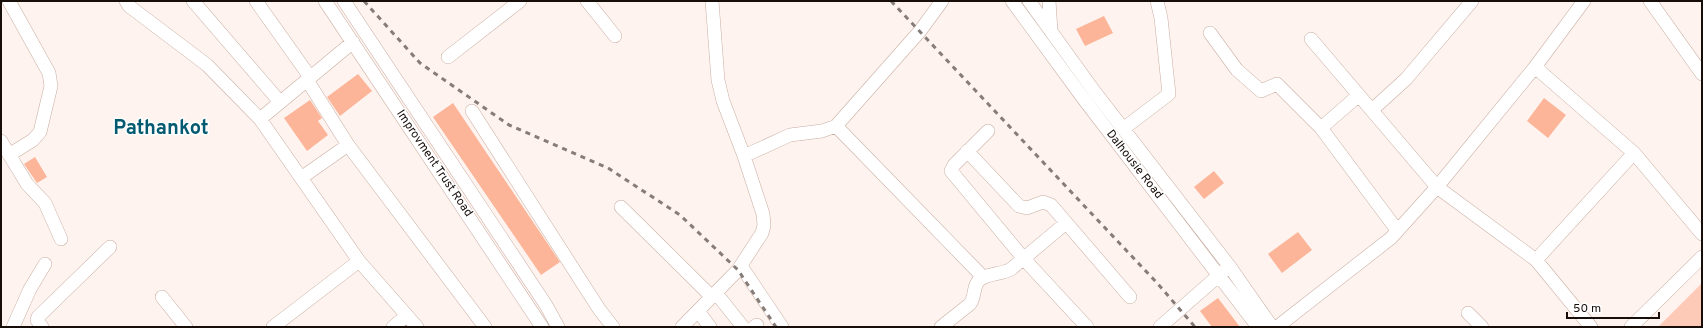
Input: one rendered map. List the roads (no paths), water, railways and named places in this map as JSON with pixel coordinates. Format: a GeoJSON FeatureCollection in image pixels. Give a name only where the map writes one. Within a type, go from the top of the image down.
{"type":"FeatureCollection","features":[{"type":"Feature","properties":{"kind":"street"},"geometry":{"type":"LineString","coordinates":[[9,1],[49,73],[51,86],[40,132],[33,140],[9,154]]}},
{"type":"Feature","properties":{"kind":"street"},"geometry":{"type":"LineString","coordinates":[[126,1],[129,6],[158,29],[207,65],[260,119],[359,262],[417,327]]}},
{"type":"Feature","properties":{"kind":"street"},"geometry":{"type":"LineString","coordinates":[[193,1],[280,102]]}},
{"type":"Feature","properties":{"kind":"street"},"geometry":{"type":"LineString","coordinates":[[256,1],[308,79],[348,145],[485,327]]}},
{"type":"Feature","properties":{"kind":"street","name":"Improvment Trust Road"},"geometry":{"type":"LineString","coordinates":[[325,1],[363,55],[542,327]]}},
{"type":"Feature","properties":{"kind":"street"},"geometry":{"type":"LineString","coordinates":[[344,1],[374,43],[546,305],[558,327]]}},
{"type":"Feature","properties":{"kind":"street"},"geometry":{"type":"LineString","coordinates":[[448,57],[520,1]]}},
{"type":"Feature","properties":{"kind":"street"},"geometry":{"type":"LineString","coordinates":[[587,1],[615,36]]}},
{"type":"Feature","properties":{"kind":"street"},"geometry":{"type":"LineString","coordinates":[[682,327],[741,266],[762,233],[764,225],[759,199],[723,101],[718,80],[712,1]]}},
{"type":"Feature","properties":{"kind":"street"},"geometry":{"type":"LineString","coordinates":[[744,156],[790,135],[822,132],[836,126],[920,31],[942,1]]}},
{"type":"Feature","properties":{"kind":"street","name":"Dalhousie Road"},"geometry":{"type":"LineString","coordinates":[[1012,1],[1258,327]]}},
{"type":"Feature","properties":{"kind":"street","name":"Dalhousie Road"},"geometry":{"type":"LineString","coordinates":[[1029,1],[1123,128],[1230,266],[1272,327]]}},
{"type":"Feature","properties":{"kind":"street"},"geometry":{"type":"LineString","coordinates":[[1049,1],[1053,56]]}},
{"type":"Feature","properties":{"kind":"street"},"geometry":{"type":"LineString","coordinates":[[1123,128],[1169,94],[1161,18],[1157,1]]}},
{"type":"Feature","properties":{"kind":"street"},"geometry":{"type":"LineString","coordinates":[[1372,110],[1406,79],[1472,1]]}},
{"type":"Feature","properties":{"kind":"street"},"geometry":{"type":"LineString","coordinates":[[1277,327],[1391,238],[1437,187],[1535,67],[1584,1]]}},
{"type":"Feature","properties":{"kind":"street"},"geometry":{"type":"LineString","coordinates":[[1650,1],[1702,74]]}},
{"type":"Feature","properties":{"kind":"street"},"geometry":{"type":"LineString","coordinates":[[1210,33],[1236,70],[1261,91],[1277,84],[1321,128],[1398,230]]}},
{"type":"Feature","properties":{"kind":"street"},"geometry":{"type":"LineString","coordinates":[[1311,40],[1437,187],[1536,260],[1591,327]]}},
{"type":"Feature","properties":{"kind":"street"},"geometry":{"type":"LineString","coordinates":[[260,119],[353,42]]}},
{"type":"Feature","properties":{"kind":"street"},"geometry":{"type":"LineString","coordinates":[[363,55],[374,43]]}},
{"type":"Feature","properties":{"kind":"street"},"geometry":{"type":"LineString","coordinates":[[1535,67],[1634,154],[1702,234]]}},
{"type":"Feature","properties":{"kind":"street"},"geometry":{"type":"LineString","coordinates":[[1321,128],[1358,95]]}},
{"type":"Feature","properties":{"kind":"street"},"geometry":{"type":"LineString","coordinates":[[472,111],[599,309],[613,327]]}},
{"type":"Feature","properties":{"kind":"street"},"geometry":{"type":"LineString","coordinates":[[836,126],[984,277]]}},
{"type":"Feature","properties":{"kind":"street"},"geometry":{"type":"LineString","coordinates":[[988,131],[954,165],[951,171],[1024,259],[1087,327]]}},
{"type":"Feature","properties":{"kind":"street"},"geometry":{"type":"LineString","coordinates":[[1,141],[27,184],[45,203],[61,239]]}},
{"type":"Feature","properties":{"kind":"street"},"geometry":{"type":"LineString","coordinates":[[301,178],[348,145]]}},
{"type":"Feature","properties":{"kind":"street"},"geometry":{"type":"LineString","coordinates":[[967,151],[1016,204],[1027,208],[1047,202],[1130,297]]}},
{"type":"Feature","properties":{"kind":"street"},"geometry":{"type":"LineString","coordinates":[[1536,260],[1634,154]]}},
{"type":"Feature","properties":{"kind":"street"},"geometry":{"type":"LineString","coordinates":[[622,207],[714,295],[743,327]]}},
{"type":"Feature","properties":{"kind":"street"},"geometry":{"type":"LineString","coordinates":[[474,223],[486,215]]}},
{"type":"Feature","properties":{"kind":"street"},"geometry":{"type":"LineString","coordinates":[[942,327],[970,304],[973,299],[976,284],[984,277],[1006,272],[1024,259],[1066,223]]}},
{"type":"Feature","properties":{"kind":"street"},"geometry":{"type":"LineString","coordinates":[[42,327],[37,320],[38,317],[110,247]]}},
{"type":"Feature","properties":{"kind":"street"},"geometry":{"type":"LineString","coordinates":[[1631,327],[1702,257]]}},
{"type":"Feature","properties":{"kind":"street"},"geometry":{"type":"LineString","coordinates":[[273,327],[359,262]]}},
{"type":"Feature","properties":{"kind":"street"},"geometry":{"type":"LineString","coordinates":[[13,327],[30,290],[45,264]]}},
{"type":"Feature","properties":{"kind":"street"},"geometry":{"type":"LineString","coordinates":[[741,266],[782,327]]}},
{"type":"Feature","properties":{"kind":"street"},"geometry":{"type":"LineString","coordinates":[[1160,327],[1230,266]]}},
{"type":"Feature","properties":{"kind":"street"},"geometry":{"type":"LineString","coordinates":[[162,296],[186,327]]}},
{"type":"Feature","properties":{"kind":"street"},"geometry":{"type":"LineString","coordinates":[[698,311],[710,327]]}},
{"type":"Feature","properties":{"kind":"street"},"geometry":{"type":"LineString","coordinates":[[1468,313],[1482,327]]}},
{"type":"Feature","properties":{"kind":"street"},"geometry":{"type":"LineString","coordinates":[[393,327],[406,316]]}},
{"type":"Feature","properties":{"kind":"railway"},"geometry":{"type":"LineString","coordinates":[[364,1],[420,63],[509,125],[608,168],[680,215],[738,270],[776,327]]}},
{"type":"Feature","properties":{"kind":"railway"},"geometry":{"type":"LineString","coordinates":[[891,1],[1158,284],[1195,327]]}},
{"type":"Feature","properties":{"kind":"district","name":"Pathankot"},"geometry":{"type":"Point","coordinates":[161,127]}}]}
